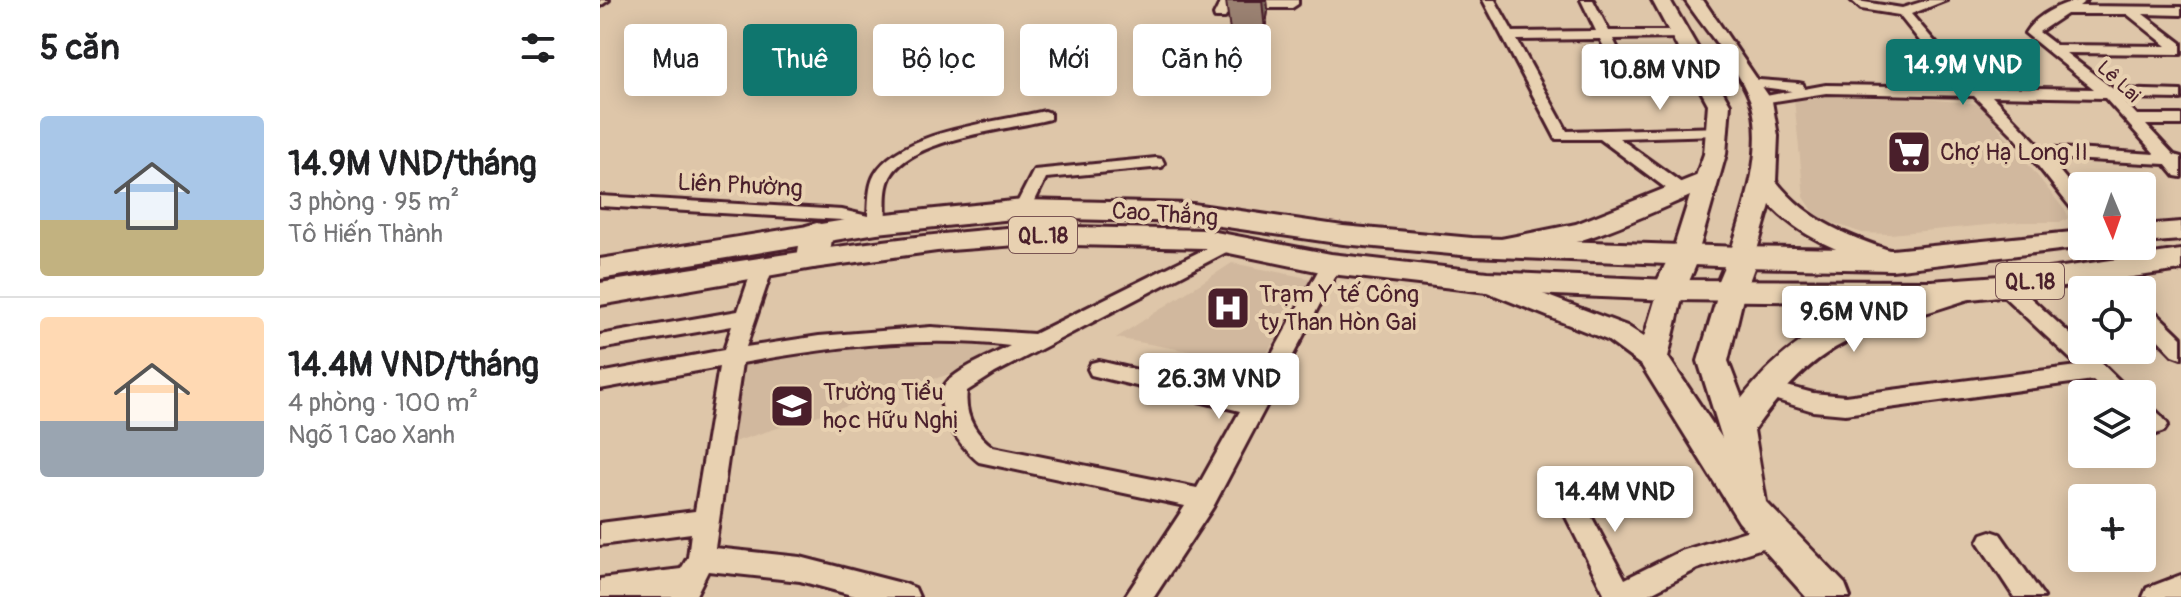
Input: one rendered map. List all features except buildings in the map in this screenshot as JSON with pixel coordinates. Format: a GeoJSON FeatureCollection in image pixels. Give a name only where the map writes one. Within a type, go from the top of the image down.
{"type":"FeatureCollection","features":[{"type":"Feature","properties":{"kind":"highway"},"geometry":{"type":"LineString","coordinates":[[1670,290],[1685,253]]}},
{"type":"Feature","properties":{"kind":"highway"},"geometry":{"type":"LineString","coordinates":[[1731,290],[1742,257]]}},
{"type":"Feature","properties":{"kind":"main road"},"geometry":{"type":"LineString","coordinates":[[1661,0],[1719,104],[1719,130],[1685,253]]}},
{"type":"Feature","properties":{"kind":"main road"},"geometry":{"type":"LineString","coordinates":[[1694,0],[1756,91],[1767,136],[1764,182],[1742,257]]}},
{"type":"Feature","properties":{"kind":"main road"},"geometry":{"type":"LineString","coordinates":[[1719,104],[1756,91]]}},
{"type":"Feature","properties":{"kind":"main road"},"geometry":{"type":"LineString","coordinates":[[1472,247],[1548,241],[1648,206],[1706,181]]}},
{"type":"Feature","properties":{"kind":"main road"},"geometry":{"type":"LineString","coordinates":[[1764,182],[1782,207],[1802,223],[1832,240],[1892,260]]}},
{"type":"Feature","properties":{"kind":"main road","name":"Cao Thắng"},"geometry":{"type":"LineString","coordinates":[[600,294],[763,267],[877,224],[1023,209],[1193,213],[1343,235],[1472,247],[1685,253]]}},
{"type":"Feature","properties":{"kind":"main road"},"geometry":{"type":"LineString","coordinates":[[2156,233],[2181,231]]}},
{"type":"Feature","properties":{"kind":"main road","name":"Cao Thắng"},"geometry":{"type":"LineString","coordinates":[[600,269],[815,246],[1029,235],[1128,235],[1229,243],[1331,264],[1487,282],[1670,290]]}},
{"type":"Feature","properties":{"kind":"main road","name":"QL.18"},"geometry":{"type":"LineString","coordinates":[[1685,253],[1892,260],[2068,241]]}},
{"type":"Feature","properties":{"kind":"main road","name":"QL.18"},"geometry":{"type":"LineString","coordinates":[[2121,276],[2181,260]]}},
{"type":"Feature","properties":{"kind":"main road"},"geometry":{"type":"LineString","coordinates":[[1487,282],[1617,333],[1653,358],[1762,523],[1831,597]]}},
{"type":"Feature","properties":{"kind":"main road","name":"QL.18"},"geometry":{"type":"LineString","coordinates":[[1670,290],[1931,292],[2068,282]]}},
{"type":"Feature","properties":{"kind":"main road"},"geometry":{"type":"LineString","coordinates":[[1737,428],[1768,389],[1803,353],[1834,333],[1878,316],[1971,289]]}},
{"type":"Feature","properties":{"kind":"main road"},"geometry":{"type":"LineString","coordinates":[[1653,358],[1670,290]]}},
{"type":"Feature","properties":{"kind":"main road"},"geometry":{"type":"LineString","coordinates":[[1731,290],[1713,361],[1737,428],[1762,523]]}},
{"type":"Feature","properties":{"kind":"street"},"geometry":{"type":"LineString","coordinates":[[1489,0],[1562,136],[1719,130]]}},
{"type":"Feature","properties":{"kind":"street"},"geometry":{"type":"LineString","coordinates":[[1587,0],[1627,80]]}},
{"type":"Feature","properties":{"kind":"street"},"geometry":{"type":"LineString","coordinates":[[1857,0],[1865,6],[1903,12],[1941,0]]}},
{"type":"Feature","properties":{"kind":"street","name":"Lê Lai"},"geometry":{"type":"LineString","coordinates":[[2081,0],[2037,25],[2032,33],[2108,93],[2177,164]]}},
{"type":"Feature","properties":{"kind":"street"},"geometry":{"type":"LineString","coordinates":[[2146,0],[2178,11]]}},
{"type":"Feature","properties":{"kind":"street"},"geometry":{"type":"LineString","coordinates":[[1220,15],[1225,4],[1292,7]]}},
{"type":"Feature","properties":{"kind":"street"},"geometry":{"type":"LineString","coordinates":[[2067,10],[2178,11]]}},
{"type":"Feature","properties":{"kind":"street"},"geometry":{"type":"LineString","coordinates":[[2129,10],[2181,50]]}},
{"type":"Feature","properties":{"kind":"street"},"geometry":{"type":"LineString","coordinates":[[1903,12],[1921,38],[2000,112],[2068,193]]}},
{"type":"Feature","properties":{"kind":"street"},"geometry":{"type":"LineString","coordinates":[[1510,36],[1681,34]]}},
{"type":"Feature","properties":{"kind":"street"},"geometry":{"type":"LineString","coordinates":[[2053,49],[2181,50]]}},
{"type":"Feature","properties":{"kind":"street"},"geometry":{"type":"LineString","coordinates":[[1756,91],[1972,89],[2181,95]]}},
{"type":"Feature","properties":{"kind":"street"},"geometry":{"type":"LineString","coordinates":[[877,224],[881,177],[889,165],[903,156],[941,140],[1045,116]]}},
{"type":"Feature","properties":{"kind":"street"},"geometry":{"type":"LineString","coordinates":[[2132,120],[2181,120]]}},
{"type":"Feature","properties":{"kind":"street"},"geometry":{"type":"LineString","coordinates":[[1603,134],[1681,191]]}},
{"type":"Feature","properties":{"kind":"street"},"geometry":{"type":"LineString","coordinates":[[2035,152],[2177,164]]}},
{"type":"Feature","properties":{"kind":"street"},"geometry":{"type":"LineString","coordinates":[[1023,209],[1040,174],[1156,163]]}},
{"type":"Feature","properties":{"kind":"street","name":"Liên Phường"},"geometry":{"type":"LineString","coordinates":[[600,201],[842,215],[877,224]]}},
{"type":"Feature","properties":{"kind":"street"},"geometry":{"type":"LineString","coordinates":[[1204,500],[987,455],[973,446],[962,432],[953,402],[956,387],[987,367],[1229,243]]}},
{"type":"Feature","properties":{"kind":"street"},"geometry":{"type":"LineString","coordinates":[[1139,597],[1204,500],[1331,264]]}},
{"type":"Feature","properties":{"kind":"street"},"geometry":{"type":"LineString","coordinates":[[691,578],[706,520],[732,357],[763,267]]}},
{"type":"Feature","properties":{"kind":"street"},"geometry":{"type":"LineString","coordinates":[[2004,285],[2107,380]]}},
{"type":"Feature","properties":{"kind":"street"},"geometry":{"type":"LineString","coordinates":[[600,342],[746,317]]}},
{"type":"Feature","properties":{"kind":"street"},"geometry":{"type":"LineString","coordinates":[[2156,325],[2181,350]]}},
{"type":"Feature","properties":{"kind":"street"},"geometry":{"type":"LineString","coordinates":[[600,381],[732,357],[882,337],[1006,336],[1041,342]]}},
{"type":"Feature","properties":{"kind":"street"},"geometry":{"type":"LineString","coordinates":[[1099,369],[1254,406]]}},
{"type":"Feature","properties":{"kind":"street"},"geometry":{"type":"LineString","coordinates":[[1768,389],[1813,402],[1845,405],[2097,371]]}},
{"type":"Feature","properties":{"kind":"street"},"geometry":{"type":"LineString","coordinates":[[1567,495],[1617,596],[1762,523]]}},
{"type":"Feature","properties":{"kind":"street"},"geometry":{"type":"LineString","coordinates":[[600,534],[706,520]]}},
{"type":"Feature","properties":{"kind":"street"},"geometry":{"type":"LineString","coordinates":[[1991,542],[2030,597]]}},
{"type":"Feature","properties":{"kind":"street"},"geometry":{"type":"LineString","coordinates":[[600,592],[691,578],[800,569],[905,597]]}},
{"type":"Feature","properties":{"kind":"street"},"geometry":{"type":"LineString","coordinates":[[2157,597],[2181,587]]}},
{"type":"Feature","properties":{"kind":"shaded area","name":"Chợ Hạ Long II"},"geometry":{"type":"Polygon","coordinates":[[[1823,96],[1980,104],[2068,218],[2062,222],[2020,222],[1890,234],[1862,233],[1825,220],[1813,211],[1804,197],[1794,99],[1823,96]]]}},
{"type":"Feature","properties":{"kind":"shaded area","name":"Trạm Y tế Công ty Than Hòn Gai"},"geometry":{"type":"Polygon","coordinates":[[[1232,263],[1313,279],[1260,364],[1116,338],[1232,263]]]}},
{"type":"Feature","properties":{"kind":"shaded area","name":"Trường Tiểu học Hữu Nghị"},"geometry":{"type":"Polygon","coordinates":[[[888,340],[1011,344],[1009,351],[969,368],[727,444],[745,360],[888,340]]]}},
{"type":"Feature","properties":{"kind":"place","name":"Chợ Hạ Long II"},"geometry":{"type":"Point","coordinates":[1909,152]}},
{"type":"Feature","properties":{"kind":"place","name":"Trạm Y tế Công ty Than Hòn Gai"},"geometry":{"type":"Point","coordinates":[1228,308]}},
{"type":"Feature","properties":{"kind":"place","name":"Trường Tiểu học Hữu Nghị"},"geometry":{"type":"Point","coordinates":[792,406]}}]}
